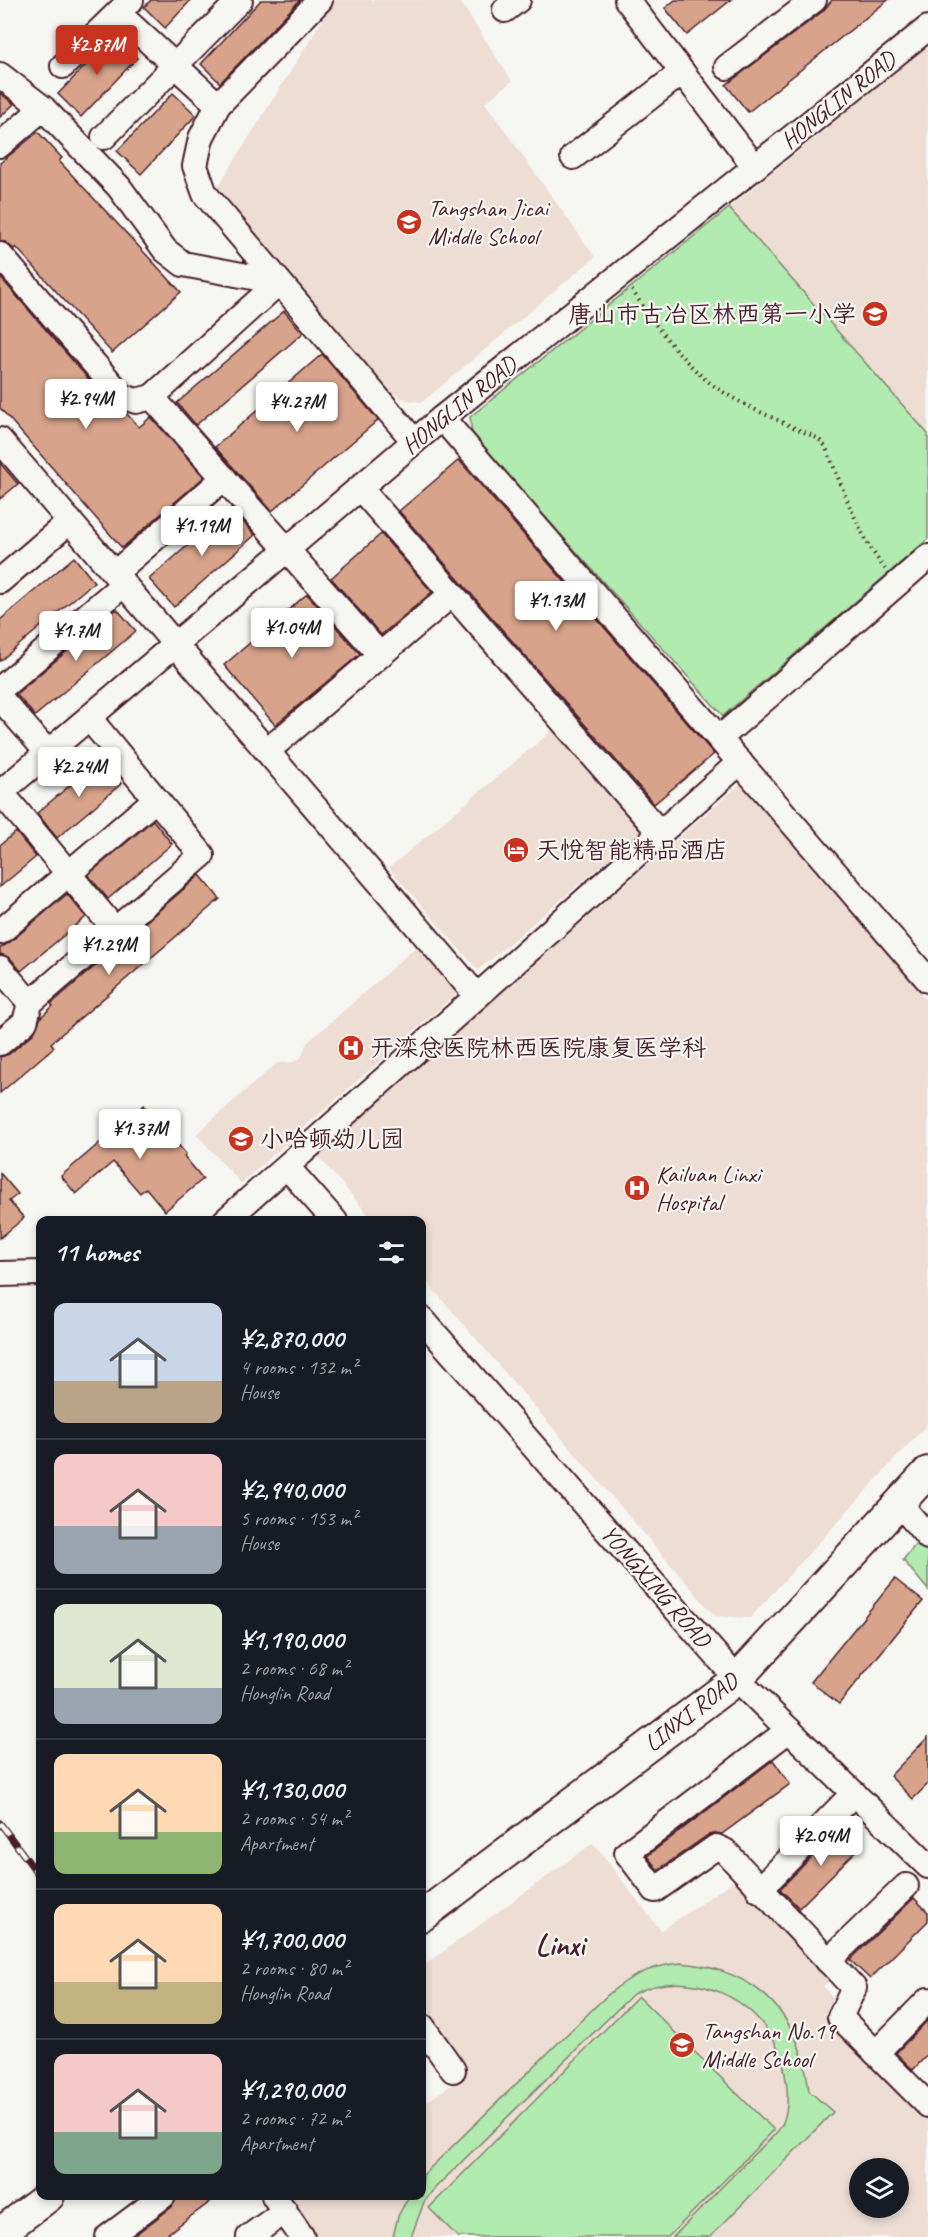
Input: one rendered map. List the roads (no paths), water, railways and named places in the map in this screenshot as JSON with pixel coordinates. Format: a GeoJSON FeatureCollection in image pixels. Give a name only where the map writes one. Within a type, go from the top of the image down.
{"type":"FeatureCollection","features":[{"type":"Feature","properties":{"kind":"main road","name":"LINXI ROAD"},"geometry":{"type":"LineString","coordinates":[[426,1913],[737,1679],[928,1472]]}},
{"type":"Feature","properties":{"kind":"main road"},"geometry":{"type":"LineString","coordinates":[[0,2232],[43,2200]]}},
{"type":"Feature","properties":{"kind":"street"},"geometry":{"type":"LineString","coordinates":[[104,137],[240,0]]}},
{"type":"Feature","properties":{"kind":"street"},"geometry":{"type":"LineString","coordinates":[[320,0],[218,105],[201,138],[195,166],[205,194],[414,441]]}},
{"type":"Feature","properties":{"kind":"street"},"geometry":{"type":"LineString","coordinates":[[627,0],[755,167]]}},
{"type":"Feature","properties":{"kind":"street"},"geometry":{"type":"LineString","coordinates":[[726,67],[814,0]]}},
{"type":"Feature","properties":{"kind":"street"},"geometry":{"type":"LineString","coordinates":[[63,66],[124,7],[176,66],[218,105]]}},
{"type":"Feature","properties":{"kind":"street","name":"HONGLIN ROAD"},"geometry":{"type":"LineString","coordinates":[[0,792],[414,441],[928,28]]}},
{"type":"Feature","properties":{"kind":"street"},"geometry":{"type":"LineString","coordinates":[[573,157],[682,72]]}},
{"type":"Feature","properties":{"kind":"street"},"geometry":{"type":"LineString","coordinates":[[0,75],[43,108],[119,187],[165,250],[183,264],[279,282]]}},
{"type":"Feature","properties":{"kind":"street"},"geometry":{"type":"LineString","coordinates":[[0,145],[43,108]]}},
{"type":"Feature","properties":{"kind":"street"},"geometry":{"type":"LineString","coordinates":[[0,255],[122,396],[136,401],[152,397],[279,282]]}},
{"type":"Feature","properties":{"kind":"street"},"geometry":{"type":"LineString","coordinates":[[152,397],[380,655]]}},
{"type":"Feature","properties":{"kind":"street"},"geometry":{"type":"LineString","coordinates":[[442,418],[928,980]]}},
{"type":"Feature","properties":{"kind":"street"},"geometry":{"type":"LineString","coordinates":[[0,440],[477,996]]}},
{"type":"Feature","properties":{"kind":"street"},"geometry":{"type":"LineString","coordinates":[[0,690],[120,579],[224,478]]}},
{"type":"Feature","properties":{"kind":"street"},"geometry":{"type":"LineString","coordinates":[[360,488],[660,833]]}},
{"type":"Feature","properties":{"kind":"street"},"geometry":{"type":"LineString","coordinates":[[0,581],[70,521]]}},
{"type":"Feature","properties":{"kind":"street"},"geometry":{"type":"LineString","coordinates":[[720,738],[928,557]]}},
{"type":"Feature","properties":{"kind":"street"},"geometry":{"type":"LineString","coordinates":[[267,751],[452,594]]}},
{"type":"Feature","properties":{"kind":"street"},"geometry":{"type":"LineString","coordinates":[[0,699],[48,753]]}},
{"type":"Feature","properties":{"kind":"street"},"geometry":{"type":"LineString","coordinates":[[0,1043],[25,1022],[30,1003],[202,855],[89,718]]}},
{"type":"Feature","properties":{"kind":"street"},"geometry":{"type":"LineString","coordinates":[[231,1216],[740,762]]}},
{"type":"Feature","properties":{"kind":"street"},"geometry":{"type":"LineString","coordinates":[[0,792],[115,930]]}},
{"type":"Feature","properties":{"kind":"street"},"geometry":{"type":"LineString","coordinates":[[0,932],[156,800]]}},
{"type":"Feature","properties":{"kind":"street"},"geometry":{"type":"LineString","coordinates":[[0,968],[30,1003]]}},
{"type":"Feature","properties":{"kind":"street"},"geometry":{"type":"LineString","coordinates":[[287,1167],[331,1216]]}},
{"type":"Feature","properties":{"kind":"street"},"geometry":{"type":"LineString","coordinates":[[0,1274],[36,1273]]}},
{"type":"Feature","properties":{"kind":"street","name":"YONGXING ROAD"},"geometry":{"type":"LineString","coordinates":[[426,1324],[737,1679],[928,1866]]}},
{"type":"Feature","properties":{"kind":"street"},"geometry":{"type":"LineString","coordinates":[[900,1504],[928,1538]]}},
{"type":"Feature","properties":{"kind":"street"},"geometry":{"type":"LineString","coordinates":[[789,1730],[627,1853],[655,1890],[716,1847],[724,1851],[854,1988],[840,2017],[928,2105]]}},
{"type":"Feature","properties":{"kind":"street"},"geometry":{"type":"LineString","coordinates":[[759,1890],[854,1794]]}},
{"type":"Feature","properties":{"kind":"street"},"geometry":{"type":"LineString","coordinates":[[828,1961],[906,1886]]}},
{"type":"Feature","properties":{"kind":"street"},"geometry":{"type":"LineString","coordinates":[[876,2053],[928,2000]]}},
{"type":"Feature","properties":{"kind":"street"},"geometry":{"type":"LineString","coordinates":[[426,2032],[453,2070]]}},
{"type":"Feature","properties":{"kind":"street"},"geometry":{"type":"LineString","coordinates":[[108,2237],[158,2200]]}},
{"type":"Feature","properties":{"kind":"street"},"geometry":{"type":"LineString","coordinates":[[249,2237],[279,2204],[302,2237]]}},
{"type":"Feature","properties":{"kind":"railway"},"geometry":{"type":"LineString","coordinates":[[0,1823],[36,1872]]}},
{"type":"Feature","properties":{"kind":"place","name":"Tangshan Jicai Middle School"},"geometry":{"type":"Point","coordinates":[409,222]}},
{"type":"Feature","properties":{"kind":"place","name":"唐山市古冶区林西第一小学"},"geometry":{"type":"Point","coordinates":[875,314]}},
{"type":"Feature","properties":{"kind":"place","name":"天悦智能精品酒店"},"geometry":{"type":"Point","coordinates":[516,850]}},
{"type":"Feature","properties":{"kind":"place","name":"开滦总医院林西医院康复医学科"},"geometry":{"type":"Point","coordinates":[351,1048]}},
{"type":"Feature","properties":{"kind":"place","name":"小哈顿幼儿园"},"geometry":{"type":"Point","coordinates":[241,1139]}},
{"type":"Feature","properties":{"kind":"place","name":"Kailuan Linxi Hospital"},"geometry":{"type":"Point","coordinates":[637,1188]}},
{"type":"Feature","properties":{"kind":"place","name":"Tangshan No.19 Middle School"},"geometry":{"type":"Point","coordinates":[682,2045]}},
{"type":"Feature","properties":{"kind":"district","name":"Linxi"},"geometry":{"type":"Point","coordinates":[560,1945]}}]}
